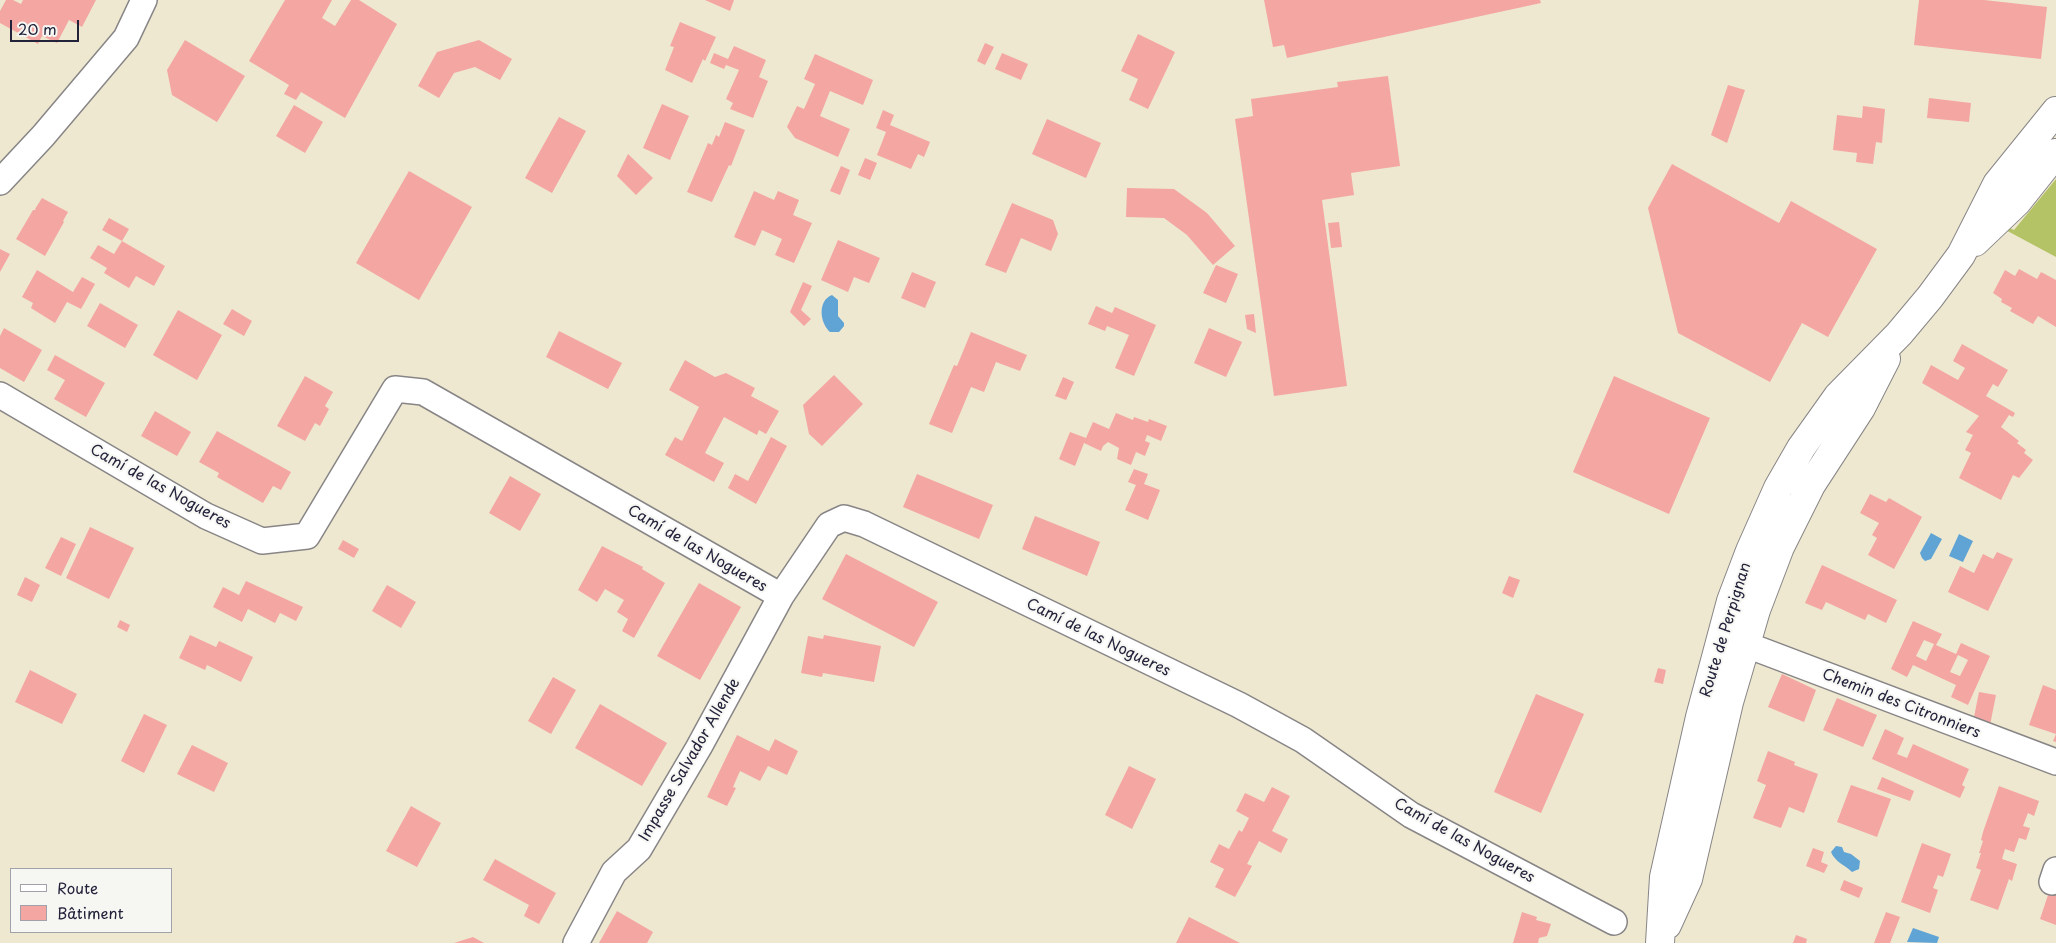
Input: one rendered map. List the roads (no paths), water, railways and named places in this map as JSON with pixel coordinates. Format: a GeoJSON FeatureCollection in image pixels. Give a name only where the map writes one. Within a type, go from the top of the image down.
{"type":"FeatureCollection","features":[{"type":"Feature","properties":{"kind":"main road","name":"Route de Perpignan"},"geometry":{"type":"LineString","coordinates":[[1660,942],[1664,877],[1700,717],[1724,624],[1750,551],[1778,488],[1801,448],[1838,396],[1899,334],[1930,297],[1961,255],[1997,184],[2056,111]]}},
{"type":"Feature","properties":{"kind":"main road","name":"Route de Perpignan"},"geometry":{"type":"LineString","coordinates":[[1961,255],[2017,202],[2056,153]]}},
{"type":"Feature","properties":{"kind":"main road","name":"Route de Perpignan"},"geometry":{"type":"LineString","coordinates":[[1660,942],[1688,879],[1729,702],[1756,610],[1780,547],[1811,485],[1860,408],[1899,334]]}},
{"type":"Feature","properties":{"kind":"street"},"geometry":{"type":"LineString","coordinates":[[0,182],[44,136],[126,38],[144,0]]}},
{"type":"Feature","properties":{"kind":"street","name":"Camí de las Nogueres"},"geometry":{"type":"LineString","coordinates":[[0,396],[206,516],[262,541],[307,536],[395,389],[423,392],[781,596],[829,524],[844,518],[864,524],[1255,714],[1303,740],[1410,815],[1614,922]]}},
{"type":"Feature","properties":{"kind":"street","name":"Impasse Salvador Allende"},"geometry":{"type":"LineString","coordinates":[[576,943],[614,872],[639,849],[699,747],[781,596]]}},
{"type":"Feature","properties":{"kind":"street","name":"Chemin des Citronniers"},"geometry":{"type":"LineString","coordinates":[[1747,645],[2056,762]]}},
{"type":"Feature","properties":{"kind":"water"},"geometry":{"type":"Polygon","coordinates":[[[832,295],[838,300],[838,316],[844,323],[839,332],[830,332],[822,318],[824,302],[832,295]]]}},
{"type":"Feature","properties":{"kind":"water"},"geometry":{"type":"Polygon","coordinates":[[[1931,533],[1942,539],[1931,559],[1925,561],[1920,553],[1931,533]]]}},
{"type":"Feature","properties":{"kind":"water"},"geometry":{"type":"Polygon","coordinates":[[[1959,534],[1973,541],[1963,562],[1949,556],[1959,534]]]}},
{"type":"Feature","properties":{"kind":"water"},"geometry":{"type":"Polygon","coordinates":[[[1836,846],[1842,847],[1844,852],[1851,854],[1860,861],[1859,869],[1852,872],[1835,858],[1831,852],[1836,846]]]}},
{"type":"Feature","properties":{"kind":"water"},"geometry":{"type":"Polygon","coordinates":[[[1913,928],[1939,937],[1937,943],[1907,942],[1913,928]]]}}]}
